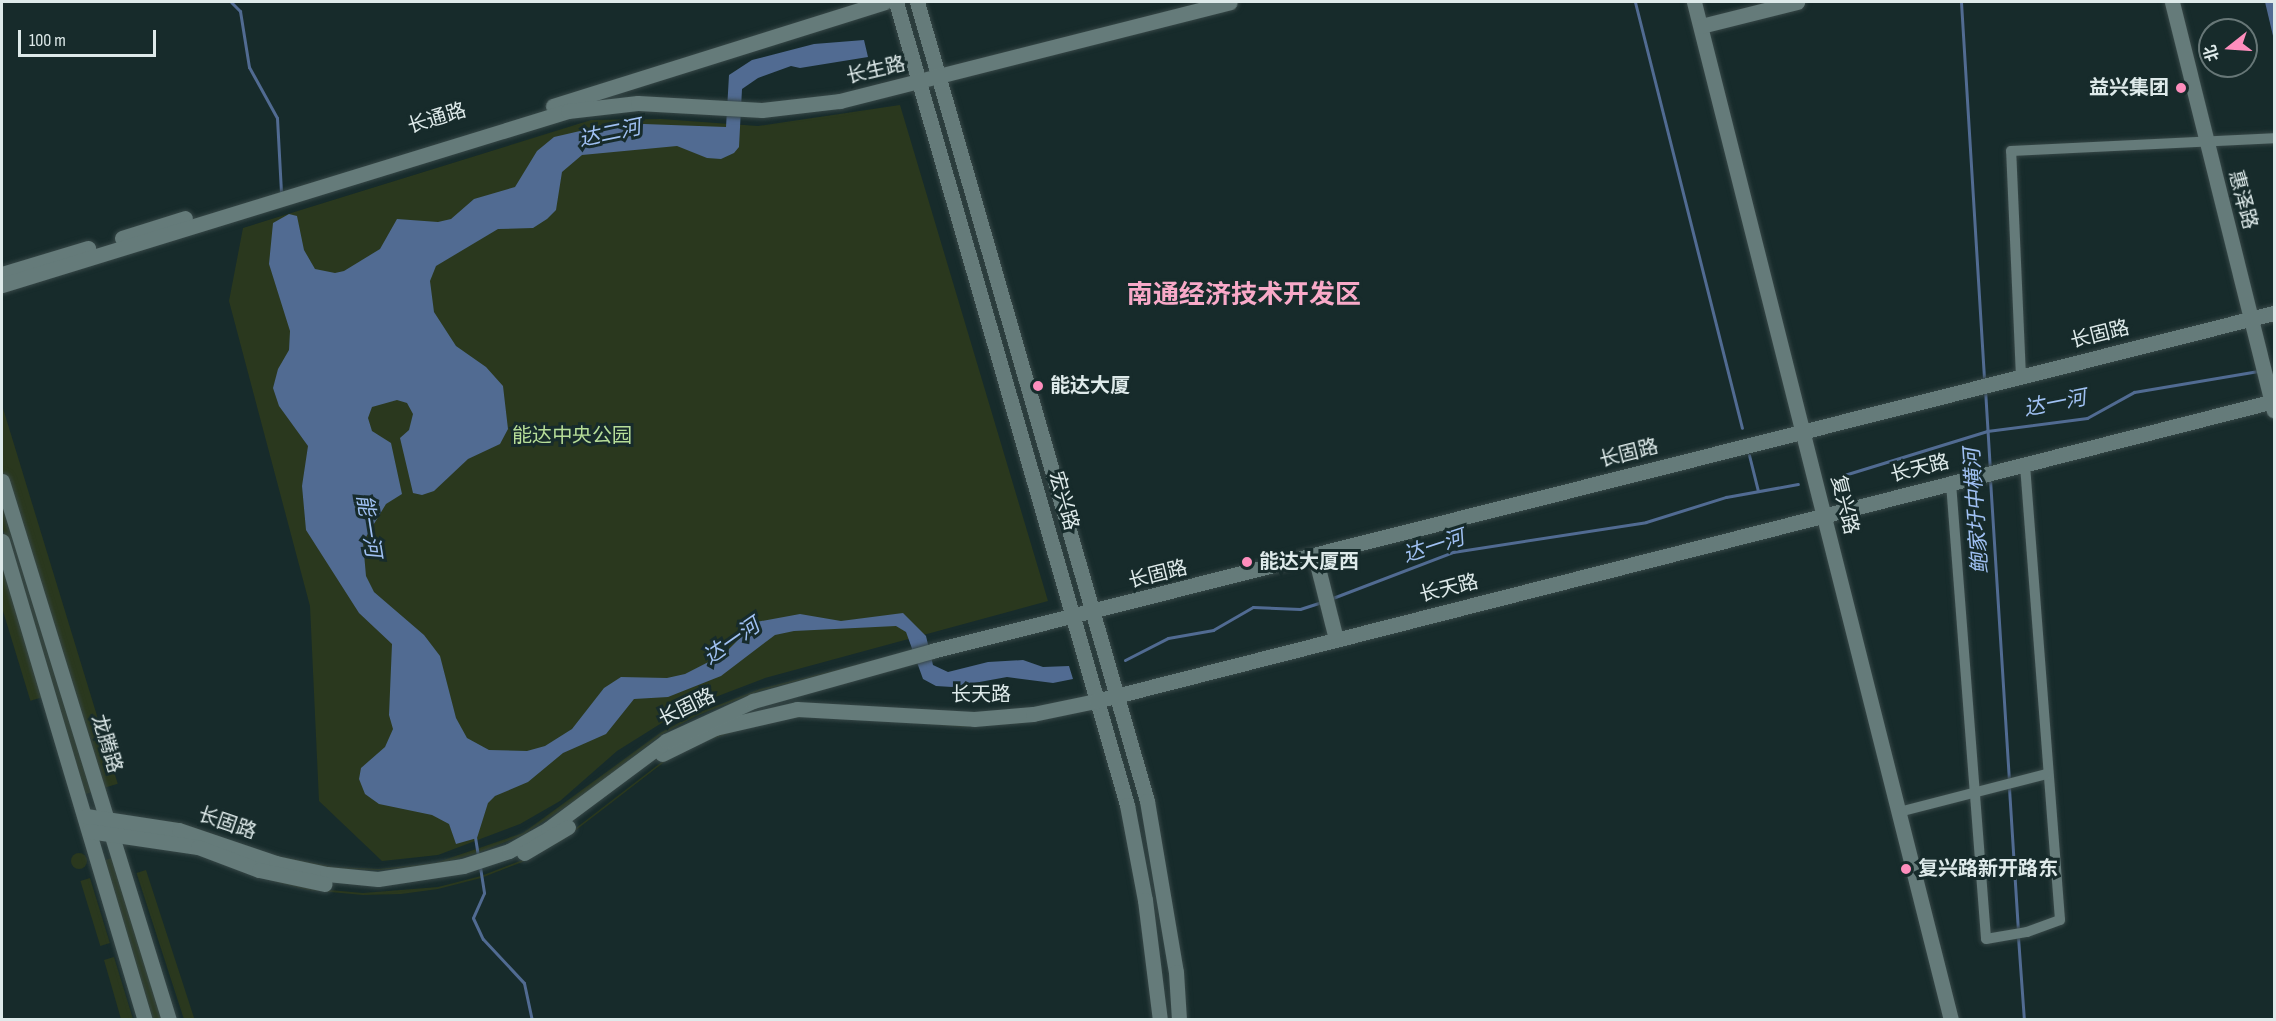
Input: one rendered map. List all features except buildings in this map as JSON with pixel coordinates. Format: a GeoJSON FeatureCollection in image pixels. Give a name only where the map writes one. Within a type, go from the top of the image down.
{"type":"FeatureCollection","features":[{"type":"Feature","properties":{"kind":"street","name":"长通路"},"geometry":{"type":"LineString","coordinates":[[2,274],[884,2]]}},
{"type":"Feature","properties":{"kind":"street","name":"宏兴路"},"geometry":{"type":"LineString","coordinates":[[896,2],[921,82],[1127,805],[1145,900],[1160,1020]]}},
{"type":"Feature","properties":{"kind":"street","name":"宏兴路"},"geometry":{"type":"LineString","coordinates":[[916,2],[1147,801],[1160,869],[1179,1020]]}},
{"type":"Feature","properties":{"kind":"street","name":"长生路"},"geometry":{"type":"LineString","coordinates":[[525,124],[597,106],[638,104],[741,110],[799,108],[938,78],[1178,8],[1230,2]]}},
{"type":"Feature","properties":{"kind":"street","name":"复兴路"},"geometry":{"type":"LineString","coordinates":[[1694,2],[1706,25]]}},
{"type":"Feature","properties":{"kind":"street","name":"复兴路"},"geometry":{"type":"LineString","coordinates":[[1704,2],[1706,25],[1904,811],[1960,1020]]}},
{"type":"Feature","properties":{"kind":"street"},"geometry":{"type":"LineString","coordinates":[[1706,25],[1797,2]]}},
{"type":"Feature","properties":{"kind":"street","name":"惠泽路"},"geometry":{"type":"LineString","coordinates":[[2172,2],[2274,404]]}},
{"type":"Feature","properties":{"kind":"street","name":"长通路"},"geometry":{"type":"LineString","coordinates":[[2,285],[525,124]]}},
{"type":"Feature","properties":{"kind":"street"},"geometry":{"type":"LineString","coordinates":[[2021,377],[2012,151],[2274,138]]}},
{"type":"Feature","properties":{"kind":"street","name":"长固路"},"geometry":{"type":"LineString","coordinates":[[89,831],[109,824],[179,830],[276,862],[327,874],[378,879],[417,876],[509,851],[582,806],[631,765],[694,726],[753,700],[932,651],[2274,313]]}},
{"type":"Feature","properties":{"kind":"street","name":"长天路"},"geometry":{"type":"LineString","coordinates":[[635,772],[665,752],[715,728],[761,714],[797,709],[848,710],[974,719],[1033,714],[1096,701],[1972,477],[2274,404]]}},
{"type":"Feature","properties":{"kind":"street"},"geometry":{"type":"LineString","coordinates":[[1951,483],[1986,939],[2027,932],[2061,920],[2047,774],[2025,464]]}},
{"type":"Feature","properties":{"kind":"street","name":"龙腾路"},"geometry":{"type":"LineString","coordinates":[[2,481],[169,1020]]}},
{"type":"Feature","properties":{"kind":"street","name":"龙腾路"},"geometry":{"type":"LineString","coordinates":[[2,541],[86,816],[145,1020]]}},
{"type":"Feature","properties":{"kind":"street"},"geometry":{"type":"LineString","coordinates":[[1316,556],[1336,639]]}},
{"type":"Feature","properties":{"kind":"street","name":"长固路"},"geometry":{"type":"LineString","coordinates":[[86,816],[198,847],[259,870],[378,889],[446,880],[514,858],[548,841],[635,772]]}},
{"type":"Feature","properties":{"kind":"street"},"geometry":{"type":"LineString","coordinates":[[1904,811],[2047,774]]}},
{"type":"Feature","properties":{"kind":"street","name":"复兴路"},"geometry":{"type":"LineString","coordinates":[[1904,811],[1952,1020]]}},
{"type":"Feature","properties":{"kind":"green space","name":"能达中央公园"},"geometry":{"type":"Polygon","coordinates":[[[900,105],[1048,601],[765,678],[684,709],[617,751],[560,801],[520,824],[438,855],[382,861],[319,801],[310,606],[229,301],[243,228],[591,120],[661,119],[758,126],[900,105]]]}},
{"type":"Feature","properties":{"kind":"green space"},"geometry":{"type":"Polygon","coordinates":[[[2,405],[118,784],[88,793],[2,511],[2,405]]]}},
{"type":"Feature","properties":{"kind":"green space"},"geometry":{"type":"Polygon","coordinates":[[[2,448],[107,792],[98,795],[2,482],[2,448]]]}},
{"type":"Feature","properties":{"kind":"green space"},"geometry":{"type":"Polygon","coordinates":[[[2,493],[92,792],[82,795],[2,526],[2,493]]]}},
{"type":"Feature","properties":{"kind":"green space"},"geometry":{"type":"Polygon","coordinates":[[[2,560],[44,697],[30,701],[2,608],[2,560]]]}},
{"type":"Feature","properties":{"kind":"green space"},"geometry":{"type":"Polygon","coordinates":[[[898,654],[760,691],[696,716],[661,735],[585,794],[523,835],[480,852],[436,865],[379,870],[334,869],[274,855],[334,867],[379,869],[435,863],[523,833],[660,733],[695,714],[760,689],[898,654]]]}},
{"type":"Feature","properties":{"kind":"green space"},"geometry":{"type":"Polygon","coordinates":[[[1073,711],[1024,723],[962,727],[846,717],[803,717],[761,723],[697,744],[663,763],[563,840],[525,861],[481,878],[438,889],[401,894],[363,895],[308,890],[276,882],[183,849],[148,844],[183,847],[308,888],[363,893],[438,887],[481,876],[525,859],[563,838],[663,761],[697,742],[761,721],[803,715],[846,715],[963,725],[1024,721],[1073,711]]]}},
{"type":"Feature","properties":{"kind":"green space"},"geometry":{"type":"Polygon","coordinates":[[[135,817],[181,823],[274,855],[135,817]]]}},
{"type":"Feature","properties":{"kind":"green space"},"geometry":{"type":"Polygon","coordinates":[[[79,853],[87,861],[79,869],[71,861],[79,853]]]}},
{"type":"Feature","properties":{"kind":"green space"},"geometry":{"type":"Polygon","coordinates":[[[112,858],[161,1020],[153,1020],[104,860],[112,858]]]}},
{"type":"Feature","properties":{"kind":"green space"},"geometry":{"type":"Polygon","coordinates":[[[146,870],[194,1018],[184,1020],[136,873],[146,870]]]}},
{"type":"Feature","properties":{"kind":"green space"},"geometry":{"type":"Polygon","coordinates":[[[90,878],[110,943],[100,946],[80,881],[90,878]]]}},
{"type":"Feature","properties":{"kind":"green space"},"geometry":{"type":"Polygon","coordinates":[[[114,957],[133,1019],[121,1019],[104,960],[114,957]]]}},
{"type":"Feature","properties":{"kind":"water"},"geometry":{"type":"Polygon","coordinates":[[[2265,2],[2274,2],[2274,40],[2265,2]]]}},
{"type":"Feature","properties":{"kind":"water","name":"达二河"},"geometry":{"type":"Polygon","coordinates":[[[864,40],[868,57],[800,68],[791,66],[758,78],[742,89],[739,147],[734,153],[721,159],[707,158],[677,146],[582,155],[562,172],[556,210],[547,219],[533,228],[498,229],[436,266],[430,281],[434,312],[456,346],[486,367],[503,386],[508,429],[500,444],[468,459],[434,491],[422,495],[413,493],[400,438],[409,430],[413,414],[407,403],[397,400],[372,407],[368,418],[372,431],[391,443],[402,494],[386,504],[363,542],[366,576],[374,592],[424,635],[440,656],[456,718],[467,738],[489,750],[527,751],[545,746],[572,729],[604,688],[621,677],[667,678],[685,674],[724,654],[756,622],[800,614],[841,621],[903,613],[926,636],[933,665],[948,672],[988,662],[1023,660],[1043,667],[1069,666],[1073,679],[1053,683],[1007,677],[952,687],[936,686],[923,679],[906,632],[896,626],[794,631],[775,635],[721,676],[668,697],[634,699],[606,734],[563,753],[528,782],[495,796],[488,803],[477,838],[456,844],[449,824],[432,815],[379,804],[365,794],[359,779],[361,768],[385,747],[393,729],[389,715],[392,644],[359,613],[306,530],[302,486],[308,446],[279,406],[273,388],[278,369],[289,350],[290,331],[269,264],[273,223],[289,214],[297,216],[304,250],[315,269],[335,273],[344,271],[380,249],[397,219],[438,222],[451,219],[474,199],[515,187],[537,151],[554,137],[593,128],[644,124],[726,127],[729,75],[752,60],[814,44],[864,40]]]}},
{"type":"Feature","properties":{"kind":"waterway","name":"能一河"},"geometry":{"type":"LineString","coordinates":[[231,2],[240,11],[249,67],[277,118],[281,193]]}},
{"type":"Feature","properties":{"kind":"waterway"},"geometry":{"type":"LineString","coordinates":[[1635,2],[1742,428]]}},
{"type":"Feature","properties":{"kind":"waterway","name":"鲍家圩中横河"},"geometry":{"type":"LineString","coordinates":[[1961,2],[1984,380]]}},
{"type":"Feature","properties":{"kind":"waterway","name":"达一河"},"geometry":{"type":"LineString","coordinates":[[1841,476],[1987,431],[2087,418],[2134,392],[2258,371]]}},
{"type":"Feature","properties":{"kind":"waterway","name":"鲍家圩中横河"},"geometry":{"type":"LineString","coordinates":[[1985,389],[1990,470]]}},
{"type":"Feature","properties":{"kind":"waterway"},"geometry":{"type":"LineString","coordinates":[[1749,455],[1758,491]]}},
{"type":"Feature","properties":{"kind":"waterway","name":"鲍家圩中横河"},"geometry":{"type":"LineString","coordinates":[[1990,479],[2009,781]]}},
{"type":"Feature","properties":{"kind":"waterway","name":"达一河"},"geometry":{"type":"LineString","coordinates":[[1330,599],[1453,552],[1646,522],[1726,497],[1798,484]]}},
{"type":"Feature","properties":{"kind":"waterway","name":"达一河"},"geometry":{"type":"LineString","coordinates":[[1125,660],[1168,638],[1213,630],[1253,607],[1300,609],[1321,602]]}},
{"type":"Feature","properties":{"kind":"waterway","name":"鲍家圩中横河"},"geometry":{"type":"LineString","coordinates":[[2009,788],[2018,931]]}},
{"type":"Feature","properties":{"kind":"waterway","name":"能一河"},"geometry":{"type":"LineString","coordinates":[[475,837],[478,857]]}},
{"type":"Feature","properties":{"kind":"waterway","name":"能一河"},"geometry":{"type":"LineString","coordinates":[[480,867],[484,893],[473,918],[483,939],[524,983],[532,1020]]}},
{"type":"Feature","properties":{"kind":"waterway","name":"鲍家圩中横河"},"geometry":{"type":"LineString","coordinates":[[2018,937],[2024,1020]]}},
{"type":"Feature","properties":{"kind":"place","name":"益兴集团"},"geometry":{"type":"Point","coordinates":[2181,88]}},
{"type":"Feature","properties":{"kind":"place","name":"能达大厦"},"geometry":{"type":"Point","coordinates":[1038,386]}},
{"type":"Feature","properties":{"kind":"place","name":"能达大厦西"},"geometry":{"type":"Point","coordinates":[1247,562]}},
{"type":"Feature","properties":{"kind":"place","name":"复兴路新开路东"},"geometry":{"type":"Point","coordinates":[1906,869]}},
{"type":"Feature","properties":{"kind":"district","name":"南通经济技术开发区"},"geometry":{"type":"Point","coordinates":[1244,296]}}]}
